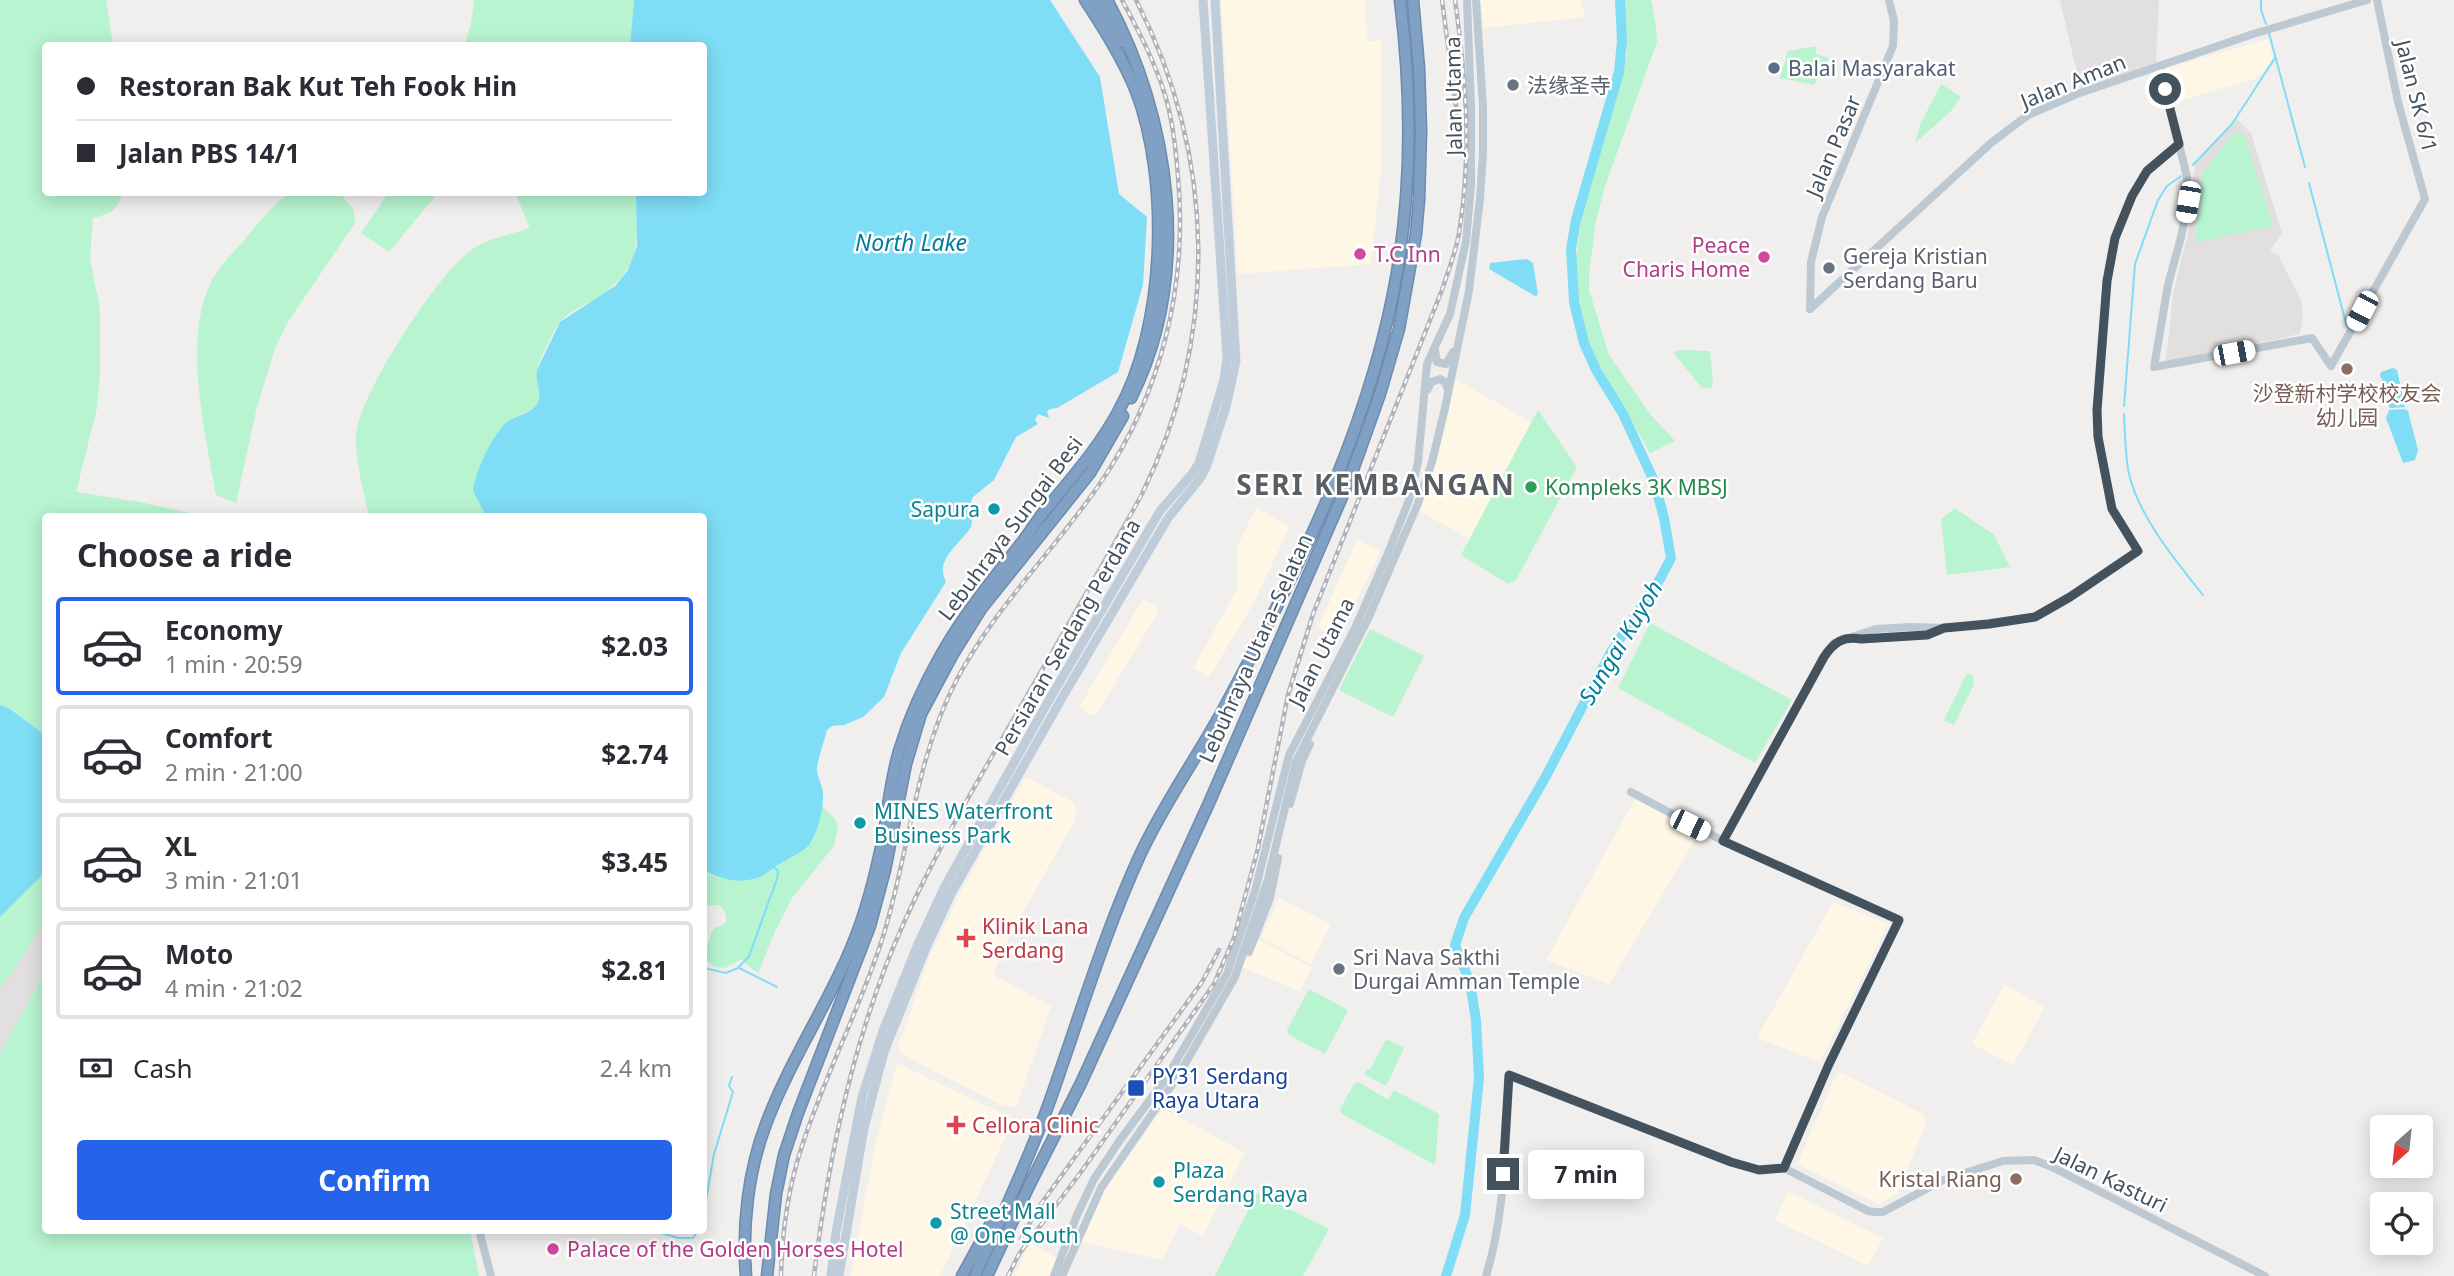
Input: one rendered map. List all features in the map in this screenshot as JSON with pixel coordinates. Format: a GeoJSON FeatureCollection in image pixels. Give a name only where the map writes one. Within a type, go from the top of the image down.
{"type":"FeatureCollection","features":[{"type":"Feature","properties":{"kind":"highway","name":"Lebuhraya Sungai Besi"},"geometry":{"type":"LineString","coordinates":[[746,1276],[746,1227],[760,1144],[774,1104],[838,978],[862,919],[880,849],[897,758],[917,704],[943,652],[968,611],[1043,513],[1066,488],[1117,414],[1144,341],[1158,250],[1157,198],[1152,156],[1136,93],[1106,32],[1084,0]]}},
{"type":"Feature","properties":{"kind":"highway"},"geometry":{"type":"LineString","coordinates":[[1096,0],[1123,44],[1133,52]]}},
{"type":"Feature","properties":{"kind":"highway","name":"Lebuhraya Sungai Besi"},"geometry":{"type":"LineString","coordinates":[[767,1276],[773,1213],[784,1155],[870,926],[885,870],[906,764],[921,714],[981,609],[1080,486],[1110,441],[1140,382],[1152,342],[1167,257],[1167,207],[1159,140],[1133,52],[1107,0]]}},
{"type":"Feature","properties":{"kind":"highway","name":"Lebuhraya Utara–Selatan"},"geometry":{"type":"LineString","coordinates":[[1009,1200],[1047,1110],[1107,937],[1140,854],[1262,635],[1326,504],[1368,392],[1393,296],[1402,232],[1408,120],[1400,0]]}},
{"type":"Feature","properties":{"kind":"highway","name":"Lebuhraya Utara–Selatan"},"geometry":{"type":"LineString","coordinates":[[987,1276],[1028,1186],[1086,1073],[1204,813],[1349,481],[1380,394],[1399,329],[1416,234],[1420,179],[1420,93],[1413,0]]}},
{"type":"Feature","properties":{"kind":"highway"},"geometry":{"type":"LineString","coordinates":[[962,1276],[994,1216],[1009,1200]]}},
{"type":"Feature","properties":{"kind":"highway"},"geometry":{"type":"LineString","coordinates":[[975,1276],[1009,1200]]}},
{"type":"Feature","properties":{"kind":"main road","name":"Persiaran Serdang Perdana"},"geometry":{"type":"LineString","coordinates":[[831,1276],[841,1233],[862,1097],[891,1009],[937,902],[1168,518],[1206,468],[1234,379],[1235,330],[1215,0]]}},
{"type":"Feature","properties":{"kind":"main road","name":"Persiaran Serdang Perdana"},"geometry":{"type":"LineString","coordinates":[[1035,736],[1160,511],[1199,463],[1224,380],[1227,331],[1204,1]]}},
{"type":"Feature","properties":{"kind":"main road","name":"Persiaran Serdang Perdana"},"geometry":{"type":"LineString","coordinates":[[839,1276],[841,1233]]}},
{"type":"Feature","properties":{"kind":"street","name":"Jalan Utama"},"geometry":{"type":"LineString","coordinates":[[1054,1276],[1077,1215],[1094,1180],[1167,1077],[1209,1007],[1232,962],[1255,891],[1289,755],[1355,628],[1409,500],[1418,462],[1427,364],[1450,314],[1466,241],[1471,186],[1467,0]]}},
{"type":"Feature","properties":{"kind":"street","name":"Jalan Utama"},"geometry":{"type":"LineString","coordinates":[[1062,1276],[1101,1188],[1178,1076],[1240,966],[1268,879],[1296,761],[1368,619],[1417,506],[1440,434],[1470,277],[1483,152],[1482,71],[1476,0]]}},
{"type":"Feature","properties":{"kind":"street","name":"Jalan Pasar"},"geometry":{"type":"LineString","coordinates":[[1810,309],[1811,262],[1822,217],[1894,46],[1894,21],[1889,0]]}},
{"type":"Feature","properties":{"kind":"street","name":"Jalan Aman"},"geometry":{"type":"LineString","coordinates":[[1810,309],[1991,143],[2028,115],[2064,99],[2253,34],[2367,0]]}},
{"type":"Feature","properties":{"kind":"street","name":"Jalan SK 6/1"},"geometry":{"type":"LineString","coordinates":[[2179,144],[2187,177],[2188,202],[2164,303],[2154,368],[2312,338],[2331,366],[2425,199],[2398,102],[2377,0]]}},
{"type":"Feature","properties":{"kind":"street"},"geometry":{"type":"LineString","coordinates":[[1851,638],[1860,632],[1876,629],[1944,628],[2035,617],[2138,551],[2112,509],[2101,461],[2097,410],[2111,253],[2120,223],[2147,171],[2179,144],[2160,66]]}},
{"type":"Feature","properties":{"kind":"street"},"geometry":{"type":"LineString","coordinates":[[1448,390],[1460,355],[1470,306],[1470,277]]}},
{"type":"Feature","properties":{"kind":"street"},"geometry":{"type":"LineString","coordinates":[[1435,348],[1435,358],[1442,364],[1449,360],[1458,344]]}},
{"type":"Feature","properties":{"kind":"street"},"geometry":{"type":"LineString","coordinates":[[1425,402],[1429,386],[1435,380],[1445,382],[1448,390]]}},
{"type":"Feature","properties":{"kind":"street"},"geometry":{"type":"LineString","coordinates":[[1894,637],[1927,627]]}},
{"type":"Feature","properties":{"kind":"street"},"geometry":{"type":"LineString","coordinates":[[1723,841],[1830,647],[1840,640],[1851,638],[1927,635],[1944,628]]}},
{"type":"Feature","properties":{"kind":"street"},"geometry":{"type":"LineString","coordinates":[[1486,1276],[1502,1187],[1509,1075],[1731,1162],[1759,1170],[1784,1168],[1829,1064],[1899,920],[1723,841],[1631,792]]}},
{"type":"Feature","properties":{"kind":"street","name":"Jalan Kasturi"},"geometry":{"type":"LineString","coordinates":[[1784,1168],[1868,1211],[1883,1212],[1952,1176],[2003,1161],[2034,1160],[2265,1276]]}},
{"type":"Feature","properties":{"kind":"street"},"geometry":{"type":"LineString","coordinates":[[480,1234],[491,1276]]}},
{"type":"Feature","properties":{"kind":"shaded area"},"geometry":{"type":"Polygon","coordinates":[[[1221,0],[1365,0],[1367,41],[1381,41],[1382,160],[1371,264],[1238,274],[1221,0]]]}},
{"type":"Feature","properties":{"kind":"shaded area"},"geometry":{"type":"Polygon","coordinates":[[[1481,0],[1581,0],[1585,17],[1483,28],[1481,0]]]}},
{"type":"Feature","properties":{"kind":"shaded area"},"geometry":{"type":"Polygon","coordinates":[[[2060,0],[2159,0],[2156,63],[2081,90],[2060,0]]]}},
{"type":"Feature","properties":{"kind":"shaded area"},"geometry":{"type":"Polygon","coordinates":[[[2268,39],[2273,58],[2257,78],[2172,103],[2164,69],[2268,39]]]}},
{"type":"Feature","properties":{"kind":"shaded area"},"geometry":{"type":"Polygon","coordinates":[[[2236,118],[2251,133],[2282,233],[2270,251],[2278,255],[2301,300],[2303,314],[2300,334],[2166,361],[2173,293],[2188,233],[2195,165],[2236,118]]]}},
{"type":"Feature","properties":{"kind":"shaded area"},"geometry":{"type":"Polygon","coordinates":[[[1455,379],[1531,422],[1469,539],[1418,510],[1434,468],[1455,379]]]}},
{"type":"Feature","properties":{"kind":"shaded area"},"geometry":{"type":"Polygon","coordinates":[[[1256,508],[1290,526],[1253,604],[1209,677],[1193,668],[1238,588],[1237,547],[1256,508]]]}},
{"type":"Feature","properties":{"kind":"shaded area"},"geometry":{"type":"Polygon","coordinates":[[[1357,540],[1381,551],[1339,637],[1318,627],[1357,540]]]}},
{"type":"Feature","properties":{"kind":"shaded area"},"geometry":{"type":"Polygon","coordinates":[[[1143,599],[1158,607],[1159,611],[1096,715],[1092,715],[1079,707],[1143,599]]]}},
{"type":"Feature","properties":{"kind":"shaded area"},"geometry":{"type":"Polygon","coordinates":[[[1026,777],[1073,802],[1077,810],[1074,822],[1009,937],[993,975],[1051,1006],[1018,1103],[1013,1107],[1004,1106],[903,1055],[898,1047],[929,958],[961,891],[1026,777]]]}},
{"type":"Feature","properties":{"kind":"shaded area"},"geometry":{"type":"Polygon","coordinates":[[[1635,799],[1642,800],[1695,830],[1694,833],[1698,835],[1609,984],[1546,960],[1635,799]]]}},
{"type":"Feature","properties":{"kind":"shaded area"},"geometry":{"type":"Polygon","coordinates":[[[42,874],[42,977],[0,1053],[0,917],[42,874]]]}},
{"type":"Feature","properties":{"kind":"shaded area"},"geometry":{"type":"Polygon","coordinates":[[[1279,898],[1331,924],[1311,964],[1261,938],[1279,898]]]}},
{"type":"Feature","properties":{"kind":"shaded area"},"geometry":{"type":"Polygon","coordinates":[[[1833,902],[1888,924],[1820,1062],[1757,1038],[1833,902]]]}},
{"type":"Feature","properties":{"kind":"shaded area"},"geometry":{"type":"Polygon","coordinates":[[[1258,939],[1312,968],[1299,991],[1242,967],[1258,939]]]}},
{"type":"Feature","properties":{"kind":"shaded area"},"geometry":{"type":"Polygon","coordinates":[[[2004,985],[2045,1007],[2013,1065],[1972,1044],[2004,985]]]}},
{"type":"Feature","properties":{"kind":"shaded area"},"geometry":{"type":"Polygon","coordinates":[[[897,1063],[1014,1119],[940,1276],[851,1276],[875,1145],[897,1063]]]}},
{"type":"Feature","properties":{"kind":"shaded area"},"geometry":{"type":"Polygon","coordinates":[[[1837,1073],[1842,1073],[1925,1115],[1925,1125],[1898,1193],[1879,1204],[1797,1164],[1837,1073]]]}},
{"type":"Feature","properties":{"kind":"shaded area"},"geometry":{"type":"Polygon","coordinates":[[[1163,1108],[1245,1153],[1203,1236],[1180,1224],[1162,1260],[1081,1242],[1105,1189],[1163,1108]]]}},
{"type":"Feature","properties":{"kind":"shaded area"},"geometry":{"type":"Polygon","coordinates":[[[1788,1191],[1883,1238],[1868,1266],[1775,1220],[1788,1191]]]}},
{"type":"Feature","properties":{"kind":"shaded area"},"geometry":{"type":"Polygon","coordinates":[[[1030,1243],[1060,1259],[1052,1276],[1014,1276],[1030,1243]]]}},
{"type":"Feature","properties":{"kind":"green space"},"geometry":{"type":"Polygon","coordinates":[[[0,0],[106,0],[113,42],[42,42],[42,196],[121,196],[112,210],[93,218],[90,259],[100,309],[100,373],[97,408],[76,492],[190,513],[42,513],[42,733],[10,708],[0,705],[0,0]]]}},
{"type":"Feature","properties":{"kind":"green space"},"geometry":{"type":"Polygon","coordinates":[[[474,0],[634,0],[630,42],[465,42],[474,0]]]}},
{"type":"Feature","properties":{"kind":"green space"},"geometry":{"type":"Polygon","coordinates":[[[1624,0],[1651,0],[1657,42],[1605,186],[1596,221],[1589,290],[1609,355],[1650,414],[1675,441],[1650,453],[1595,358],[1585,335],[1576,296],[1576,258],[1582,214],[1627,55],[1624,0]]]}},
{"type":"Feature","properties":{"kind":"green space"},"geometry":{"type":"Polygon","coordinates":[[[1817,46],[1815,54],[1829,58],[1814,85],[1780,78],[1788,51],[1817,46]]]}},
{"type":"Feature","properties":{"kind":"green space"},"geometry":{"type":"Polygon","coordinates":[[[1941,84],[1961,97],[1951,111],[1915,143],[1921,123],[1941,84]]]}},
{"type":"Feature","properties":{"kind":"green space"},"geometry":{"type":"Polygon","coordinates":[[[2236,131],[2245,136],[2273,226],[2195,242],[2203,172],[2236,131]]]}},
{"type":"Feature","properties":{"kind":"green space"},"geometry":{"type":"Polygon","coordinates":[[[286,196],[342,196],[354,210],[355,223],[289,320],[275,348],[256,411],[236,503],[216,495],[202,415],[197,357],[198,330],[203,304],[212,280],[277,203],[286,196]]]}},
{"type":"Feature","properties":{"kind":"green space"},"geometry":{"type":"Polygon","coordinates":[[[386,196],[436,196],[389,252],[361,233],[386,196]]]}},
{"type":"Feature","properties":{"kind":"green space"},"geometry":{"type":"Polygon","coordinates":[[[516,196],[636,196],[634,254],[622,277],[611,288],[559,323],[538,368],[537,404],[506,424],[489,447],[473,491],[484,513],[368,513],[356,437],[370,394],[384,367],[420,310],[456,264],[482,244],[530,228],[516,196]]]}},
{"type":"Feature","properties":{"kind":"green space"},"geometry":{"type":"Polygon","coordinates":[[[1710,351],[1713,384],[1711,388],[1702,388],[1673,352],[1710,351]]]}},
{"type":"Feature","properties":{"kind":"green space","name":"Kompleks 3K MBSJ"},"geometry":{"type":"Polygon","coordinates":[[[1538,410],[1577,467],[1516,580],[1508,584],[1461,555],[1538,410]]]}},
{"type":"Feature","properties":{"kind":"green space"},"geometry":{"type":"Polygon","coordinates":[[[1955,508],[1994,535],[2010,567],[1947,575],[1941,519],[1955,508]]]}},
{"type":"Feature","properties":{"kind":"green space"},"geometry":{"type":"Polygon","coordinates":[[[1650,623],[1792,700],[1755,763],[1618,688],[1650,623]]]}},
{"type":"Feature","properties":{"kind":"green space"},"geometry":{"type":"Polygon","coordinates":[[[1370,629],[1424,656],[1393,717],[1339,690],[1370,629]]]}},
{"type":"Feature","properties":{"kind":"green space"},"geometry":{"type":"Polygon","coordinates":[[[1967,673],[1973,676],[1974,684],[1954,725],[1944,720],[1967,673]]]}},
{"type":"Feature","properties":{"kind":"green space"},"geometry":{"type":"Polygon","coordinates":[[[822,806],[838,826],[834,846],[792,898],[758,973],[742,959],[725,968],[710,963],[707,960],[707,948],[712,931],[724,924],[726,918],[719,905],[707,906],[707,872],[716,877],[767,874],[798,853],[817,828],[822,806]]]}},
{"type":"Feature","properties":{"kind":"green space"},"geometry":{"type":"Polygon","coordinates":[[[42,874],[42,924],[0,988],[0,917],[42,874]]]}},
{"type":"Feature","properties":{"kind":"green space"},"geometry":{"type":"Polygon","coordinates":[[[42,977],[42,1234],[471,1234],[479,1276],[0,1276],[0,1053],[42,977]]]}},
{"type":"Feature","properties":{"kind":"green space"},"geometry":{"type":"Polygon","coordinates":[[[1309,989],[1348,1010],[1325,1054],[1289,1035],[1287,1030],[1309,989]]]}},
{"type":"Feature","properties":{"kind":"green space"},"geometry":{"type":"Polygon","coordinates":[[[1386,1039],[1404,1048],[1386,1086],[1364,1074],[1367,1069],[1370,1070],[1386,1039]]]}},
{"type":"Feature","properties":{"kind":"green space"},"geometry":{"type":"Polygon","coordinates":[[[1359,1082],[1388,1100],[1394,1090],[1439,1114],[1435,1165],[1342,1114],[1340,1109],[1354,1084],[1359,1082]]]}},
{"type":"Feature","properties":{"kind":"green space"},"geometry":{"type":"Polygon","coordinates":[[[1257,1193],[1329,1229],[1303,1276],[1215,1276],[1257,1193]]]}},
{"type":"Feature","properties":{"kind":"water","name":"North Lake"},"geometry":{"type":"Polygon","coordinates":[[[634,0],[1050,0],[1100,77],[1119,194],[1147,217],[1143,285],[1118,372],[1057,408],[1047,411],[1049,418],[1038,414],[1035,420],[1038,424],[1016,437],[994,480],[973,497],[970,504],[971,527],[946,559],[943,574],[946,582],[901,653],[884,697],[863,717],[827,730],[817,767],[823,806],[818,827],[809,845],[766,874],[748,880],[730,880],[707,871],[707,513],[484,513],[473,491],[490,445],[501,429],[510,420],[536,406],[539,395],[537,370],[560,322],[615,286],[628,270],[637,246],[636,196],[707,196],[707,42],[630,42],[634,0]]]}},
{"type":"Feature","properties":{"kind":"water"},"geometry":{"type":"Polygon","coordinates":[[[1527,259],[1533,263],[1538,295],[1535,296],[1489,269],[1490,263],[1527,259]]]}},
{"type":"Feature","properties":{"kind":"water"},"geometry":{"type":"Polygon","coordinates":[[[2393,368],[2397,370],[2405,407],[2390,408],[2388,405],[2391,397],[2380,376],[2381,372],[2393,368]]]}},
{"type":"Feature","properties":{"kind":"water"},"geometry":{"type":"Polygon","coordinates":[[[2389,410],[2408,411],[2418,450],[2415,460],[2403,463],[2386,418],[2389,410]]]}},
{"type":"Feature","properties":{"kind":"water"},"geometry":{"type":"Polygon","coordinates":[[[0,705],[9,708],[42,733],[42,875],[0,917],[0,705]]]}},
{"type":"Feature","properties":{"kind":"waterway","name":"Sungai Kuyoh"},"geometry":{"type":"LineString","coordinates":[[1446,1276],[1465,1215],[1479,1078],[1476,1020],[1470,983],[1455,945],[1464,918],[1545,778],[1611,652],[1671,558],[1654,481],[1623,414],[1596,370],[1584,343],[1574,302],[1571,249],[1576,220],[1619,72],[1622,41],[1620,0]]}},
{"type":"Feature","properties":{"kind":"waterway"},"geometry":{"type":"LineString","coordinates":[[2261,0],[2266,24]]}},
{"type":"Feature","properties":{"kind":"waterway"},"geometry":{"type":"LineString","coordinates":[[2269,33],[2305,167]]}},
{"type":"Feature","properties":{"kind":"waterway"},"geometry":{"type":"LineString","coordinates":[[2193,165],[2232,124],[2275,58]]}},
{"type":"Feature","properties":{"kind":"waterway"},"geometry":{"type":"LineString","coordinates":[[2124,406],[2135,264],[2158,200],[2167,186],[2181,176]]}},
{"type":"Feature","properties":{"kind":"waterway"},"geometry":{"type":"LineString","coordinates":[[2309,183],[2347,327]]}},
{"type":"Feature","properties":{"kind":"waterway"},"geometry":{"type":"LineString","coordinates":[[2124,414],[2127,459],[2134,490],[2160,538],[2203,595]]}},
{"type":"Feature","properties":{"kind":"waterway"},"geometry":{"type":"LineString","coordinates":[[707,969],[726,973],[738,968],[749,956],[777,879],[778,871],[775,868]]}},
{"type":"Feature","properties":{"kind":"waterway"},"geometry":{"type":"LineString","coordinates":[[739,968],[777,987]]}},
{"type":"Feature","properties":{"kind":"waterway"},"geometry":{"type":"LineString","coordinates":[[707,1195],[714,1154],[733,1092],[729,1086],[732,1077]]}},
{"type":"Feature","properties":{"kind":"waterway"},"geometry":{"type":"LineString","coordinates":[[664,1234],[678,1238],[693,1238],[696,1234]]}},
{"type":"Feature","properties":{"kind":"railway"},"geometry":{"type":"LineString","coordinates":[[781,1276],[787,1211],[797,1162],[820,1096],[880,946],[921,778],[942,713],[956,681],[988,629],[1081,510],[1121,450],[1154,377],[1166,338],[1179,258],[1180,218],[1175,146],[1161,83],[1146,46],[1122,0]]}},
{"type":"Feature","properties":{"kind":"railway"},"geometry":{"type":"LineString","coordinates":[[814,1276],[825,1197],[849,1081],[897,938],[955,822],[1142,494],[1167,434],[1185,372],[1195,309],[1198,246],[1194,183],[1182,121],[1162,60],[1136,0]]}},
{"type":"Feature","properties":{"kind":"railway"},"geometry":{"type":"LineString","coordinates":[[1442,0],[1457,114]]}},
{"type":"Feature","properties":{"kind":"railway"},"geometry":{"type":"LineString","coordinates":[[1008,1276],[1019,1254],[1081,1172],[1214,984],[1234,938],[1258,848],[1288,695],[1313,614],[1442,290],[1458,240],[1465,175],[1466,117],[1455,0]]}},
{"type":"Feature","properties":{"kind":"railway"},"geometry":{"type":"LineString","coordinates":[[1021,1239],[1038,1208],[1202,982],[1219,950]]}},
{"type":"Feature","properties":{"kind":"place","name":"Balai Masyarakat"},"geometry":{"type":"Point","coordinates":[1774,68]}},
{"type":"Feature","properties":{"kind":"place","name":"法缘圣寺"},"geometry":{"type":"Point","coordinates":[1513,85]}},
{"type":"Feature","properties":{"kind":"place","name":"T.C Inn"},"geometry":{"type":"Point","coordinates":[1360,254]}},
{"type":"Feature","properties":{"kind":"place","name":"Peace Charis Home"},"geometry":{"type":"Point","coordinates":[1764,257]}},
{"type":"Feature","properties":{"kind":"place","name":"Gereja Kristian Serdang Baru"},"geometry":{"type":"Point","coordinates":[1829,268]}},
{"type":"Feature","properties":{"kind":"place","name":"沙登新村学校校友会 幼儿园"},"geometry":{"type":"Point","coordinates":[2347,369]}},
{"type":"Feature","properties":{"kind":"place","name":"Kompleks 3K MBSJ"},"geometry":{"type":"Point","coordinates":[1531,487]}},
{"type":"Feature","properties":{"kind":"place","name":"Sapura"},"geometry":{"type":"Point","coordinates":[994,509]}},
{"type":"Feature","properties":{"kind":"place","name":"MINES Waterfront Business Park"},"geometry":{"type":"Point","coordinates":[860,823]}},
{"type":"Feature","properties":{"kind":"place","name":"Klinik Lana Serdang"},"geometry":{"type":"Point","coordinates":[966,938]}},
{"type":"Feature","properties":{"kind":"place","name":"Sri Nava Sakthi Durgai Amman Temple"},"geometry":{"type":"Point","coordinates":[1339,969]}},
{"type":"Feature","properties":{"kind":"place","name":"PY31 Serdang Raya Utara"},"geometry":{"type":"Point","coordinates":[1136,1088]}},
{"type":"Feature","properties":{"kind":"place","name":"Cellora Clinic"},"geometry":{"type":"Point","coordinates":[956,1125]}},
{"type":"Feature","properties":{"kind":"place","name":"Kristal Riang"},"geometry":{"type":"Point","coordinates":[2016,1179]}},
{"type":"Feature","properties":{"kind":"place","name":"Plaza Serdang Raya"},"geometry":{"type":"Point","coordinates":[1159,1182]}},
{"type":"Feature","properties":{"kind":"place","name":"Street Mall @ One South"},"geometry":{"type":"Point","coordinates":[936,1223]}},
{"type":"Feature","properties":{"kind":"place","name":"Palace of the Golden Horses Hotel"},"geometry":{"type":"Point","coordinates":[553,1249]}},
{"type":"Feature","properties":{"kind":"district","name":"SERI KEMBANGAN"},"geometry":{"type":"Point","coordinates":[1376,484]}},
{"type":"Feature","properties":{"kind":"route"},"geometry":{"type":"LineString","coordinates":[[1503,1174],[1509,1075],[1731,1162],[1759,1170],[1784,1168],[1829,1064],[1899,920],[1723,841],[1834,643],[1851,638],[1927,635],[1944,628],[2035,617],[2138,551],[2112,509],[2101,461],[2097,410],[2107,281],[2115,238],[2132,196],[2147,171],[2179,144],[2165,89]]}}]}
